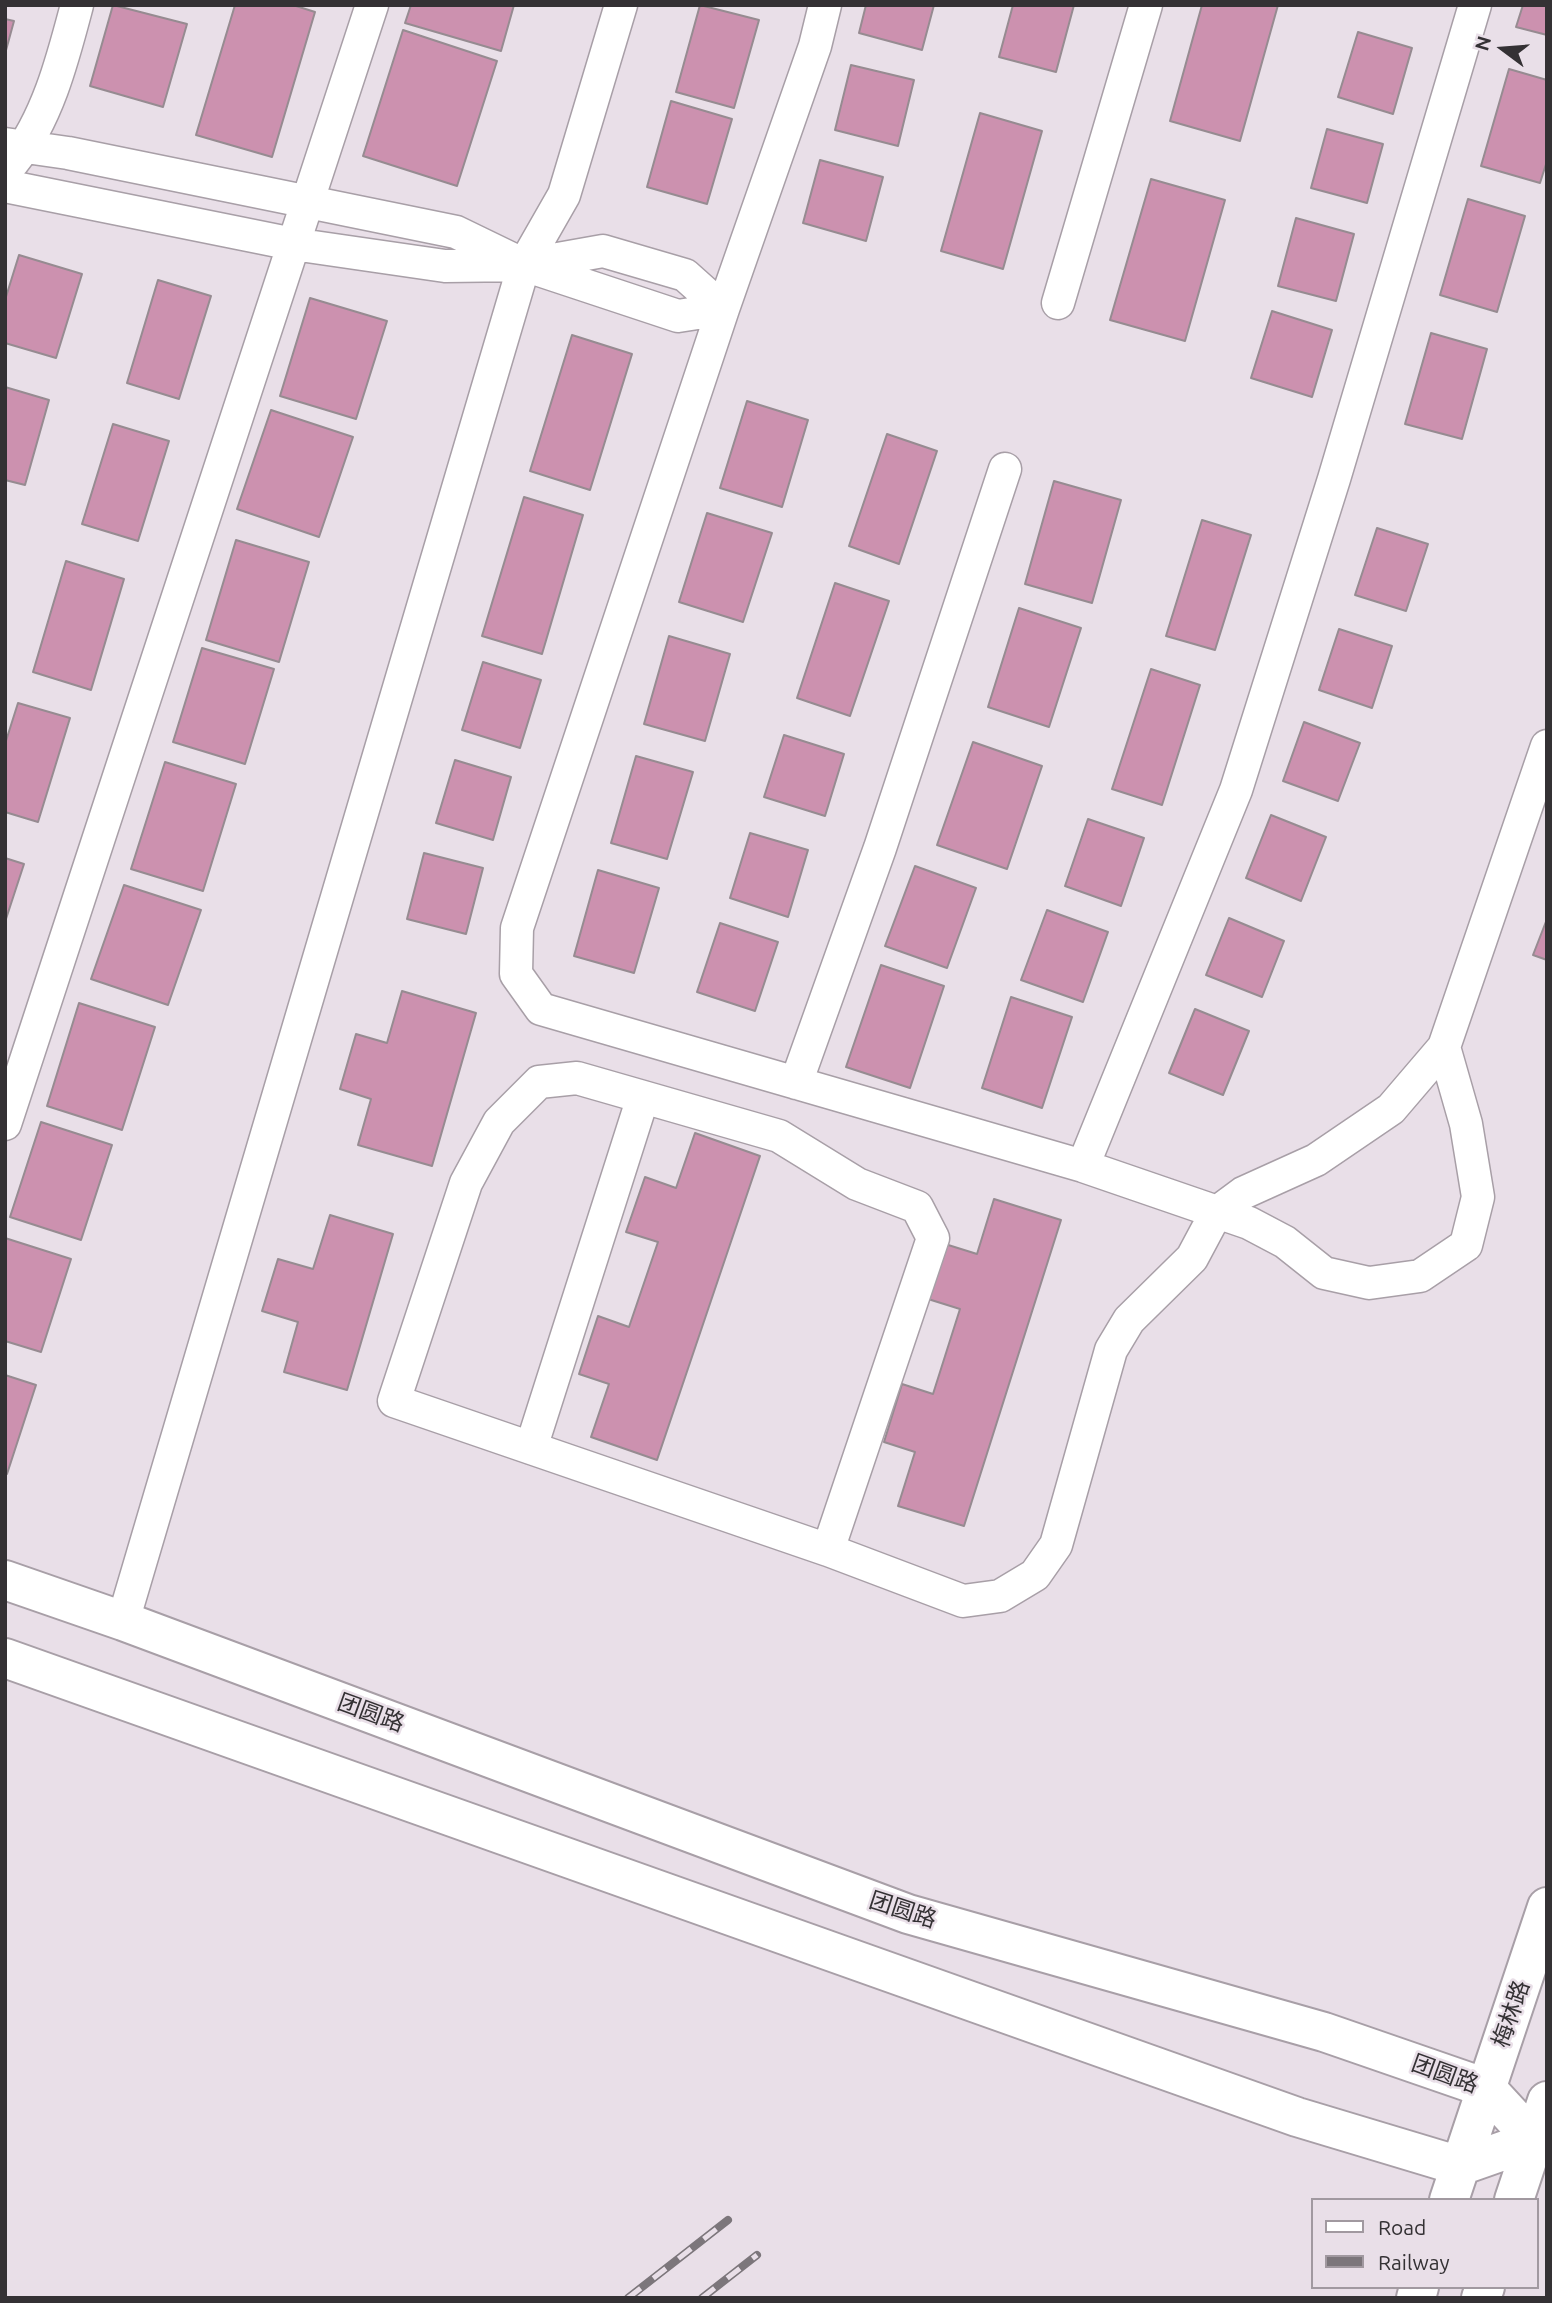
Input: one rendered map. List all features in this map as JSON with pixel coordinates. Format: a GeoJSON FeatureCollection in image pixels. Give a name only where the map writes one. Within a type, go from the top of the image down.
{"type":"FeatureCollection","features":[{"type":"Feature","properties":{"kind":"street"},"geometry":{"type":"LineString","coordinates":[[77,5],[59,72],[12,154],[305,202],[456,232],[524,265],[678,316],[723,309]]}},
{"type":"Feature","properties":{"kind":"street"},"geometry":{"type":"LineString","coordinates":[[5,1124],[305,202],[372,5]]}},
{"type":"Feature","properties":{"kind":"street"},"geometry":{"type":"LineString","coordinates":[[123,1620],[524,265],[564,195],[621,5]]}},
{"type":"Feature","properties":{"kind":"street"},"geometry":{"type":"LineString","coordinates":[[825,5],[815,46],[723,309],[517,928],[516,974],[541,1009],[1083,1166],[1249,1223],[1285,1242],[1324,1273],[1368,1283],[1420,1276],[1466,1245],[1478,1197],[1466,1125],[1444,1047]]}},
{"type":"Feature","properties":{"kind":"street"},"geometry":{"type":"LineString","coordinates":[[1058,303],[1146,5]]}},
{"type":"Feature","properties":{"kind":"street"},"geometry":{"type":"LineString","coordinates":[[1083,1166],[1236,790],[1334,479],[1475,5]]}},
{"type":"Feature","properties":{"kind":"street"},"geometry":{"type":"LineString","coordinates":[[5,186],[293,244],[446,266],[524,265]]}},
{"type":"Feature","properties":{"kind":"street"},"geometry":{"type":"LineString","coordinates":[[796,1083],[880,848],[1005,469]]}},
{"type":"Feature","properties":{"kind":"street"},"geometry":{"type":"LineString","coordinates":[[828,1550],[933,1238],[918,1207],[856,1184],[779,1136],[577,1078],[539,1082],[499,1122],[466,1183],[394,1401],[828,1550],[963,1601],[1000,1595],[1035,1575],[1056,1545],[1111,1350],[1129,1320],[1192,1258],[1216,1213],[1243,1193],[1316,1160],[1391,1108],[1444,1047],[1547,746]]}},
{"type":"Feature","properties":{"kind":"street"},"geometry":{"type":"LineString","coordinates":[[531,1448],[643,1097]]}},
{"type":"Feature","properties":{"kind":"street","name":"团圆路"},"geometry":{"type":"LineString","coordinates":[[5,1580],[123,1620],[908,1913],[1324,2032],[1486,2088],[1534,2140]]}},
{"type":"Feature","properties":{"kind":"street"},"geometry":{"type":"LineString","coordinates":[[5,1658],[1297,2117],[1454,2183],[1534,2140]]}},
{"type":"Feature","properties":{"kind":"street","name":"梅林路"},"geometry":{"type":"LineString","coordinates":[[1454,2183],[1547,1907]]}},
{"type":"Feature","properties":{"kind":"street"},"geometry":{"type":"LineString","coordinates":[[1515,2198],[1547,2101]]}},
{"type":"Feature","properties":{"kind":"building"},"geometry":{"type":"Polygon","coordinates":[[[113,5],[187,24],[163,107],[90,86],[113,5]]]}},
{"type":"Feature","properties":{"kind":"building"},"geometry":{"type":"Polygon","coordinates":[[[235,5],[293,5],[315,12],[272,157],[196,135],[235,5]]]}},
{"type":"Feature","properties":{"kind":"building"},"geometry":{"type":"Polygon","coordinates":[[[411,5],[514,5],[501,51],[405,23],[411,5]]]}},
{"type":"Feature","properties":{"kind":"building"},"geometry":{"type":"Polygon","coordinates":[[[700,5],[759,20],[734,108],[676,92],[700,5]]]}},
{"type":"Feature","properties":{"kind":"building"},"geometry":{"type":"Polygon","coordinates":[[[866,5],[934,5],[922,50],[859,33],[866,5]]]}},
{"type":"Feature","properties":{"kind":"building"},"geometry":{"type":"Polygon","coordinates":[[[1013,5],[1074,5],[1056,72],[999,57],[1013,5]]]}},
{"type":"Feature","properties":{"kind":"building"},"geometry":{"type":"Polygon","coordinates":[[[1202,5],[1278,5],[1240,141],[1170,121],[1202,5]]]}},
{"type":"Feature","properties":{"kind":"building"},"geometry":{"type":"Polygon","coordinates":[[[1523,5],[1547,5],[1547,35],[1516,27],[1523,5]]]}},
{"type":"Feature","properties":{"kind":"building"},"geometry":{"type":"Polygon","coordinates":[[[5,19],[14,21],[5,54],[5,19]]]}},
{"type":"Feature","properties":{"kind":"building"},"geometry":{"type":"Polygon","coordinates":[[[403,30],[497,61],[457,186],[363,156],[403,30]]]}},
{"type":"Feature","properties":{"kind":"building"},"geometry":{"type":"Polygon","coordinates":[[[1358,32],[1412,48],[1393,114],[1338,97],[1358,32]]]}},
{"type":"Feature","properties":{"kind":"building"},"geometry":{"type":"Polygon","coordinates":[[[851,65],[914,80],[898,146],[835,130],[851,65]]]}},
{"type":"Feature","properties":{"kind":"building"},"geometry":{"type":"Polygon","coordinates":[[[1509,69],[1547,80],[1547,161],[1540,183],[1481,166],[1509,69]]]}},
{"type":"Feature","properties":{"kind":"building"},"geometry":{"type":"Polygon","coordinates":[[[671,101],[732,119],[707,204],[647,187],[671,101]]]}},
{"type":"Feature","properties":{"kind":"building"},"geometry":{"type":"Polygon","coordinates":[[[980,113],[1042,131],[1003,269],[941,251],[980,113]]]}},
{"type":"Feature","properties":{"kind":"building"},"geometry":{"type":"Polygon","coordinates":[[[1327,129],[1383,144],[1367,203],[1311,188],[1327,129]]]}},
{"type":"Feature","properties":{"kind":"building"},"geometry":{"type":"Polygon","coordinates":[[[820,160],[883,177],[866,241],[803,223],[820,160]]]}},
{"type":"Feature","properties":{"kind":"building"},"geometry":{"type":"Polygon","coordinates":[[[1151,179],[1225,200],[1185,341],[1110,320],[1151,179]]]}},
{"type":"Feature","properties":{"kind":"building"},"geometry":{"type":"Polygon","coordinates":[[[1468,199],[1525,216],[1497,312],[1440,295],[1468,199]]]}},
{"type":"Feature","properties":{"kind":"building"},"geometry":{"type":"Polygon","coordinates":[[[1296,218],[1354,234],[1336,301],[1278,286],[1296,218]]]}},
{"type":"Feature","properties":{"kind":"building"},"geometry":{"type":"Polygon","coordinates":[[[19,255],[82,274],[56,358],[5,343],[5,300],[19,255]]]}},
{"type":"Feature","properties":{"kind":"building"},"geometry":{"type":"Polygon","coordinates":[[[158,280],[211,296],[179,399],[127,383],[158,280]]]}},
{"type":"Feature","properties":{"kind":"building"},"geometry":{"type":"Polygon","coordinates":[[[310,298],[387,321],[356,419],[280,396],[310,298]]]}},
{"type":"Feature","properties":{"kind":"building"},"geometry":{"type":"Polygon","coordinates":[[[1272,311],[1332,330],[1312,397],[1251,378],[1272,311]]]}},
{"type":"Feature","properties":{"kind":"building"},"geometry":{"type":"Polygon","coordinates":[[[1431,333],[1487,349],[1462,439],[1405,424],[1431,333]]]}},
{"type":"Feature","properties":{"kind":"building"},"geometry":{"type":"Polygon","coordinates":[[[572,335],[632,354],[590,490],[530,471],[572,335]]]}},
{"type":"Feature","properties":{"kind":"building"},"geometry":{"type":"Polygon","coordinates":[[[5,387],[49,400],[25,485],[5,480],[5,387]]]}},
{"type":"Feature","properties":{"kind":"building"},"geometry":{"type":"Polygon","coordinates":[[[747,401],[808,420],[782,507],[720,488],[747,401]]]}},
{"type":"Feature","properties":{"kind":"building"},"geometry":{"type":"Polygon","coordinates":[[[271,410],[353,437],[319,537],[237,509],[271,410]]]}},
{"type":"Feature","properties":{"kind":"building"},"geometry":{"type":"Polygon","coordinates":[[[113,424],[169,441],[138,541],[82,524],[113,424]]]}},
{"type":"Feature","properties":{"kind":"building"},"geometry":{"type":"Polygon","coordinates":[[[887,434],[937,451],[899,564],[849,546],[887,434]]]}},
{"type":"Feature","properties":{"kind":"building"},"geometry":{"type":"Polygon","coordinates":[[[1054,481],[1121,500],[1092,603],[1025,584],[1054,481]]]}},
{"type":"Feature","properties":{"kind":"building"},"geometry":{"type":"Polygon","coordinates":[[[524,497],[583,515],[542,654],[482,636],[524,497]]]}},
{"type":"Feature","properties":{"kind":"building"},"geometry":{"type":"Polygon","coordinates":[[[707,513],[772,533],[743,622],[679,602],[707,513]]]}},
{"type":"Feature","properties":{"kind":"building"},"geometry":{"type":"Polygon","coordinates":[[[1202,520],[1251,535],[1215,650],[1166,636],[1202,520]]]}},
{"type":"Feature","properties":{"kind":"building"},"geometry":{"type":"Polygon","coordinates":[[[1377,528],[1428,544],[1406,611],[1355,595],[1377,528]]]}},
{"type":"Feature","properties":{"kind":"building"},"geometry":{"type":"Polygon","coordinates":[[[236,540],[309,562],[279,662],[206,640],[236,540]]]}},
{"type":"Feature","properties":{"kind":"building"},"geometry":{"type":"Polygon","coordinates":[[[66,561],[124,579],[91,690],[33,672],[66,561]]]}},
{"type":"Feature","properties":{"kind":"building"},"geometry":{"type":"Polygon","coordinates":[[[835,583],[889,601],[850,716],[797,698],[835,583]]]}},
{"type":"Feature","properties":{"kind":"building"},"geometry":{"type":"Polygon","coordinates":[[[1019,608],[1081,628],[1049,727],[988,707],[1019,608]]]}},
{"type":"Feature","properties":{"kind":"building"},"geometry":{"type":"Polygon","coordinates":[[[1339,629],[1392,646],[1372,708],[1319,690],[1339,629]]]}},
{"type":"Feature","properties":{"kind":"building"},"geometry":{"type":"Polygon","coordinates":[[[669,636],[730,654],[705,741],[644,724],[669,636]]]}},
{"type":"Feature","properties":{"kind":"building"},"geometry":{"type":"Polygon","coordinates":[[[202,648],[274,669],[245,764],[173,742],[202,648]]]}},
{"type":"Feature","properties":{"kind":"building"},"geometry":{"type":"Polygon","coordinates":[[[483,662],[541,680],[520,748],[462,730],[483,662]]]}},
{"type":"Feature","properties":{"kind":"building"},"geometry":{"type":"Polygon","coordinates":[[[1151,669],[1200,685],[1162,805],[1112,789],[1151,669]]]}},
{"type":"Feature","properties":{"kind":"building"},"geometry":{"type":"Polygon","coordinates":[[[18,703],[70,718],[38,822],[5,812],[5,744],[18,703]]]}},
{"type":"Feature","properties":{"kind":"building"},"geometry":{"type":"Polygon","coordinates":[[[1304,722],[1360,743],[1338,801],[1283,781],[1304,722]]]}},
{"type":"Feature","properties":{"kind":"building"},"geometry":{"type":"Polygon","coordinates":[[[784,735],[844,754],[825,816],[764,797],[784,735]]]}},
{"type":"Feature","properties":{"kind":"building"},"geometry":{"type":"Polygon","coordinates":[[[973,742],[1042,766],[1007,869],[937,845],[973,742]]]}},
{"type":"Feature","properties":{"kind":"building"},"geometry":{"type":"Polygon","coordinates":[[[636,756],[693,772],[667,859],[611,843],[636,756]]]}},
{"type":"Feature","properties":{"kind":"building"},"geometry":{"type":"Polygon","coordinates":[[[455,760],[511,777],[493,840],[436,823],[455,760]]]}},
{"type":"Feature","properties":{"kind":"building"},"geometry":{"type":"Polygon","coordinates":[[[165,762],[236,784],[203,891],[131,869],[165,762]]]}},
{"type":"Feature","properties":{"kind":"building"},"geometry":{"type":"Polygon","coordinates":[[[1271,815],[1326,837],[1301,901],[1246,878],[1271,815]]]}},
{"type":"Feature","properties":{"kind":"building"},"geometry":{"type":"Polygon","coordinates":[[[1088,819],[1144,838],[1121,906],[1065,886],[1088,819]]]}},
{"type":"Feature","properties":{"kind":"building"},"geometry":{"type":"Polygon","coordinates":[[[750,833],[808,850],[788,917],[730,898],[750,833]]]}},
{"type":"Feature","properties":{"kind":"building"},"geometry":{"type":"Polygon","coordinates":[[[424,853],[483,868],[466,934],[407,919],[424,853]]]}},
{"type":"Feature","properties":{"kind":"building"},"geometry":{"type":"Polygon","coordinates":[[[5,858],[24,864],[5,922],[5,858]]]}},
{"type":"Feature","properties":{"kind":"building"},"geometry":{"type":"Polygon","coordinates":[[[915,866],[976,888],[947,968],[885,946],[915,866]]]}},
{"type":"Feature","properties":{"kind":"building"},"geometry":{"type":"Polygon","coordinates":[[[598,870],[659,888],[634,973],[574,956],[598,870]]]}},
{"type":"Feature","properties":{"kind":"building"},"geometry":{"type":"Polygon","coordinates":[[[124,885],[201,910],[168,1005],[91,979],[124,885]]]}},
{"type":"Feature","properties":{"kind":"building"},"geometry":{"type":"Polygon","coordinates":[[[1047,910],[1108,932],[1083,1002],[1021,980],[1047,910]]]}},
{"type":"Feature","properties":{"kind":"building"},"geometry":{"type":"Polygon","coordinates":[[[1229,918],[1284,941],[1262,997],[1206,975],[1229,918]]]}},
{"type":"Feature","properties":{"kind":"building"},"geometry":{"type":"Polygon","coordinates":[[[1547,919],[1547,960],[1533,955],[1547,919]]]}},
{"type":"Feature","properties":{"kind":"building"},"geometry":{"type":"Polygon","coordinates":[[[720,923],[778,942],[755,1011],[697,992],[720,923]]]}},
{"type":"Feature","properties":{"kind":"building"},"geometry":{"type":"Polygon","coordinates":[[[881,965],[944,986],[910,1088],[846,1067],[881,965]]]}},
{"type":"Feature","properties":{"kind":"building"},"geometry":{"type":"Polygon","coordinates":[[[402,991],[476,1013],[432,1166],[358,1145],[371,1099],[340,1089],[356,1034],[387,1043],[402,991]]]}},
{"type":"Feature","properties":{"kind":"building"},"geometry":{"type":"Polygon","coordinates":[[[1011,997],[1072,1017],[1042,1108],[982,1088],[1011,997]]]}},
{"type":"Feature","properties":{"kind":"building"},"geometry":{"type":"Polygon","coordinates":[[[79,1003],[155,1027],[122,1130],[47,1106],[79,1003]]]}},
{"type":"Feature","properties":{"kind":"building"},"geometry":{"type":"Polygon","coordinates":[[[1195,1009],[1249,1031],[1223,1095],[1169,1073],[1195,1009]]]}},
{"type":"Feature","properties":{"kind":"building"},"geometry":{"type":"Polygon","coordinates":[[[41,1122],[112,1145],[81,1240],[10,1217],[41,1122]]]}},
{"type":"Feature","properties":{"kind":"building"},"geometry":{"type":"Polygon","coordinates":[[[695,1133],[760,1156],[657,1460],[591,1437],[609,1384],[579,1374],[598,1316],[629,1327],[658,1242],[626,1232],[645,1177],[676,1188],[695,1133]]]}},
{"type":"Feature","properties":{"kind":"building"},"geometry":{"type":"Polygon","coordinates":[[[994,1199],[1061,1220],[964,1526],[898,1506],[915,1452],[884,1442],[902,1384],[933,1394],[960,1309],[928,1299],[945,1244],[977,1254],[994,1199]]]}},
{"type":"Feature","properties":{"kind":"building"},"geometry":{"type":"Polygon","coordinates":[[[330,1215],[393,1234],[347,1390],[284,1372],[298,1322],[262,1311],[278,1259],[313,1269],[330,1215]]]}},
{"type":"Feature","properties":{"kind":"building"},"geometry":{"type":"Polygon","coordinates":[[[5,1238],[71,1259],[41,1352],[5,1341],[5,1238]]]}},
{"type":"Feature","properties":{"kind":"building"},"geometry":{"type":"Polygon","coordinates":[[[5,1375],[36,1385],[7,1474],[5,1473],[5,1375]]]}},
{"type":"Feature","properties":{"kind":"railway"},"geometry":{"type":"LineString","coordinates":[[628,2298],[728,2220]]}},
{"type":"Feature","properties":{"kind":"railway"},"geometry":{"type":"LineString","coordinates":[[702,2298],[757,2255]]}}]}
